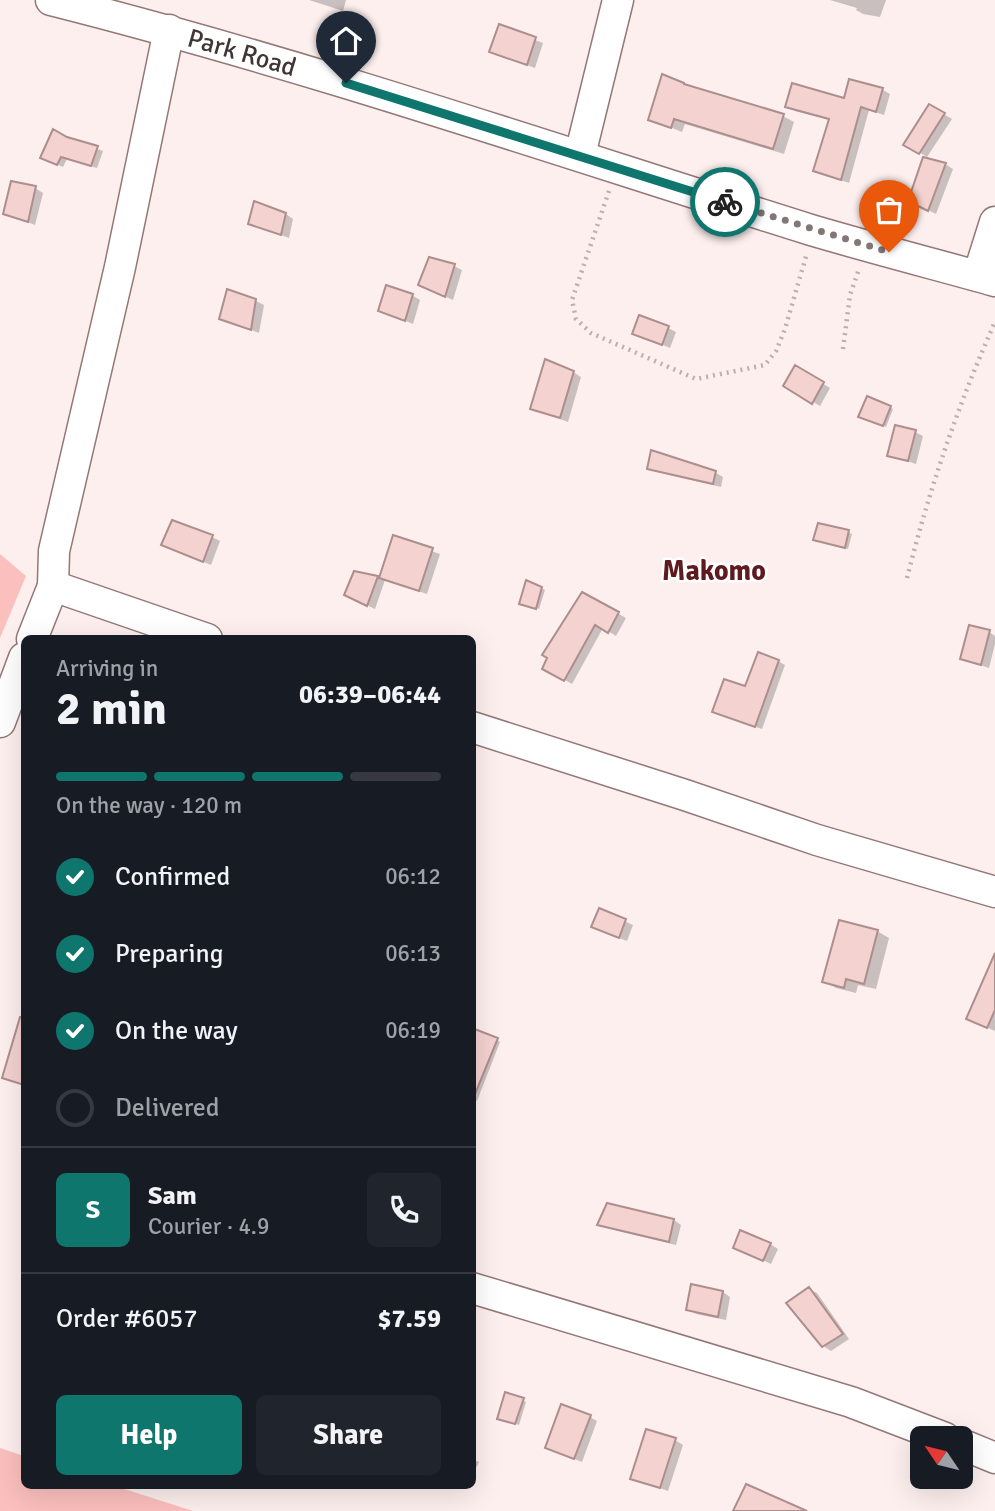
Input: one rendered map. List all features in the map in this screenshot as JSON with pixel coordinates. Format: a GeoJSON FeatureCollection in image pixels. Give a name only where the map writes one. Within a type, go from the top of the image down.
{"type":"FeatureCollection","features":[{"type":"Feature","properties":{"kind":"street","name":"Park Road"},"geometry":{"type":"LineString","coordinates":[[51,0],[169,30],[580,155],[813,230],[986,279]]}},
{"type":"Feature","properties":{"kind":"street"},"geometry":{"type":"LineString","coordinates":[[580,155],[618,0]]}},
{"type":"Feature","properties":{"kind":"street"},"geometry":{"type":"LineString","coordinates":[[34,635],[53,586],[54,551],[120,267],[169,30]]}},
{"type":"Feature","properties":{"kind":"street"},"geometry":{"type":"LineString","coordinates":[[986,279],[995,222]]}},
{"type":"Feature","properties":{"kind":"street"},"geometry":{"type":"LineString","coordinates":[[53,586],[195,635]]}},
{"type":"Feature","properties":{"kind":"street"},"geometry":{"type":"LineString","coordinates":[[0,722],[21,666]]}},
{"type":"Feature","properties":{"kind":"street"},"geometry":{"type":"LineString","coordinates":[[476,728],[817,840],[995,892]]}},
{"type":"Feature","properties":{"kind":"street"},"geometry":{"type":"LineString","coordinates":[[476,1289],[851,1402],[914,1426]]}},
{"type":"Feature","properties":{"kind":"street"},"geometry":{"type":"LineString","coordinates":[[973,1449],[995,1458]]}},
{"type":"Feature","properties":{"kind":"path"},"geometry":{"type":"LineString","coordinates":[[617,167],[572,300],[576,319],[591,333],[696,379],[765,365],[776,351],[813,230]]}},
{"type":"Feature","properties":{"kind":"path"},"geometry":{"type":"LineString","coordinates":[[843,349],[850,295],[867,246]]}},
{"type":"Feature","properties":{"kind":"path"},"geometry":{"type":"LineString","coordinates":[[907,578],[923,514],[947,440],[995,322]]}},
{"type":"Feature","properties":{"kind":"shaded area"},"geometry":{"type":"Polygon","coordinates":[[[0,554],[26,576],[0,638],[0,554]]]}},
{"type":"Feature","properties":{"kind":"shaded area"},"geometry":{"type":"Polygon","coordinates":[[[0,1448],[21,1455],[21,1489],[124,1489],[193,1511],[0,1511],[0,1448]]]}},
{"type":"Feature","properties":{"kind":"building"},"geometry":{"type":"Polygon","coordinates":[[[499,24],[536,37],[527,65],[489,52],[499,24]]]}},
{"type":"Feature","properties":{"kind":"building"},"geometry":{"type":"Polygon","coordinates":[[[662,74],[684,84],[784,114],[773,149],[674,119],[671,128],[648,120],[662,74]]]}},
{"type":"Feature","properties":{"kind":"building"},"geometry":{"type":"Polygon","coordinates":[[[849,79],[883,88],[876,112],[861,107],[841,180],[813,171],[829,119],[785,107],[792,83],[844,98],[849,79]]]}},
{"type":"Feature","properties":{"kind":"building"},"geometry":{"type":"Polygon","coordinates":[[[929,104],[945,113],[919,154],[903,145],[929,104]]]}},
{"type":"Feature","properties":{"kind":"building"},"geometry":{"type":"Polygon","coordinates":[[[53,129],[67,137],[98,146],[91,166],[61,157],[57,165],[40,158],[53,129]]]}},
{"type":"Feature","properties":{"kind":"building"},"geometry":{"type":"Polygon","coordinates":[[[923,157],[946,163],[928,211],[908,201],[923,157]]]}},
{"type":"Feature","properties":{"kind":"building"},"geometry":{"type":"Polygon","coordinates":[[[11,181],[36,186],[28,222],[3,214],[11,181]]]}},
{"type":"Feature","properties":{"kind":"building"},"geometry":{"type":"Polygon","coordinates":[[[254,201],[286,213],[281,235],[248,224],[254,201]]]}},
{"type":"Feature","properties":{"kind":"building"},"geometry":{"type":"Polygon","coordinates":[[[429,257],[455,264],[445,297],[418,285],[429,257]]]}},
{"type":"Feature","properties":{"kind":"building"},"geometry":{"type":"Polygon","coordinates":[[[386,285],[413,294],[405,321],[378,311],[386,285]]]}},
{"type":"Feature","properties":{"kind":"building"},"geometry":{"type":"Polygon","coordinates":[[[227,289],[256,299],[251,330],[219,319],[227,289]]]}},
{"type":"Feature","properties":{"kind":"building"},"geometry":{"type":"Polygon","coordinates":[[[639,315],[669,326],[662,345],[632,334],[639,315]]]}},
{"type":"Feature","properties":{"kind":"building"},"geometry":{"type":"Polygon","coordinates":[[[545,359],[574,371],[560,418],[530,409],[545,359]]]}},
{"type":"Feature","properties":{"kind":"building"},"geometry":{"type":"Polygon","coordinates":[[[795,365],[824,382],[812,404],[783,386],[795,365]]]}},
{"type":"Feature","properties":{"kind":"building"},"geometry":{"type":"Polygon","coordinates":[[[867,396],[891,406],[883,426],[858,417],[867,396]]]}},
{"type":"Feature","properties":{"kind":"building"},"geometry":{"type":"Polygon","coordinates":[[[895,425],[916,430],[908,461],[887,456],[895,425]]]}},
{"type":"Feature","properties":{"kind":"building"},"geometry":{"type":"Polygon","coordinates":[[[651,450],[716,471],[713,484],[647,469],[651,450]]]}},
{"type":"Feature","properties":{"kind":"building"},"geometry":{"type":"Polygon","coordinates":[[[172,520],[213,535],[203,562],[161,545],[172,520]]]}},
{"type":"Feature","properties":{"kind":"building"},"geometry":{"type":"Polygon","coordinates":[[[818,523],[849,530],[845,548],[813,540],[818,523]]]}},
{"type":"Feature","properties":{"kind":"building"},"geometry":{"type":"Polygon","coordinates":[[[393,535],[433,548],[419,591],[379,578],[393,535]]]}},
{"type":"Feature","properties":{"kind":"building"},"geometry":{"type":"Polygon","coordinates":[[[354,571],[378,576],[367,606],[344,595],[354,571]]]}},
{"type":"Feature","properties":{"kind":"building"},"geometry":{"type":"Polygon","coordinates":[[[526,580],[542,587],[536,609],[519,604],[526,580]]]}},
{"type":"Feature","properties":{"kind":"building"},"geometry":{"type":"Polygon","coordinates":[[[582,592],[619,612],[608,633],[595,625],[564,681],[542,669],[547,658],[542,655],[582,592]]]}},
{"type":"Feature","properties":{"kind":"building"},"geometry":{"type":"Polygon","coordinates":[[[969,625],[990,630],[981,665],[960,659],[969,625]]]}},
{"type":"Feature","properties":{"kind":"building"},"geometry":{"type":"Polygon","coordinates":[[[758,652],[779,660],[755,727],[712,712],[724,679],[745,686],[758,652]]]}},
{"type":"Feature","properties":{"kind":"building"},"geometry":{"type":"Polygon","coordinates":[[[599,908],[626,919],[619,938],[591,927],[599,908]]]}},
{"type":"Feature","properties":{"kind":"building"},"geometry":{"type":"Polygon","coordinates":[[[839,920],[878,930],[864,984],[846,979],[844,988],[822,982],[839,920]]]}},
{"type":"Feature","properties":{"kind":"building"},"geometry":{"type":"Polygon","coordinates":[[[995,953],[995,1010],[987,1028],[966,1019],[995,953]]]}},
{"type":"Feature","properties":{"kind":"building"},"geometry":{"type":"Polygon","coordinates":[[[20,1017],[21,1017],[21,1084],[2,1078],[20,1017]]]}},
{"type":"Feature","properties":{"kind":"building"},"geometry":{"type":"Polygon","coordinates":[[[476,1030],[498,1038],[476,1092],[476,1030]]]}},
{"type":"Feature","properties":{"kind":"building"},"geometry":{"type":"Polygon","coordinates":[[[607,1203],[674,1219],[669,1242],[597,1225],[607,1203]]]}},
{"type":"Feature","properties":{"kind":"building"},"geometry":{"type":"Polygon","coordinates":[[[740,1230],[771,1243],[763,1261],[733,1248],[740,1230]]]}},
{"type":"Feature","properties":{"kind":"building"},"geometry":{"type":"Polygon","coordinates":[[[691,1284],[723,1291],[718,1317],[686,1310],[691,1284]]]}},
{"type":"Feature","properties":{"kind":"building"},"geometry":{"type":"Polygon","coordinates":[[[809,1287],[843,1334],[822,1347],[786,1303],[809,1287]]]}},
{"type":"Feature","properties":{"kind":"building"},"geometry":{"type":"Polygon","coordinates":[[[505,1392],[524,1398],[515,1424],[497,1419],[505,1392]]]}},
{"type":"Feature","properties":{"kind":"building"},"geometry":{"type":"Polygon","coordinates":[[[561,1404],[591,1415],[574,1459],[545,1448],[561,1404]]]}},
{"type":"Feature","properties":{"kind":"building"},"geometry":{"type":"Polygon","coordinates":[[[646,1429],[676,1438],[660,1488],[630,1479],[646,1429]]]}},
{"type":"Feature","properties":{"kind":"building"},"geometry":{"type":"Polygon","coordinates":[[[746,1484],[807,1511],[733,1511],[746,1484]]]}},
{"type":"Feature","properties":{"kind":"way so far"},"geometry":{"type":"LineString","coordinates":[[725,202],[889,252]]}},
{"type":"Feature","properties":{"kind":"district","name":"Makomo"},"geometry":{"type":"Point","coordinates":[714,570]}},
{"type":"Feature","properties":{"kind":"route"},"geometry":{"type":"LineString","coordinates":[[346,83],[725,202]]}}]}
